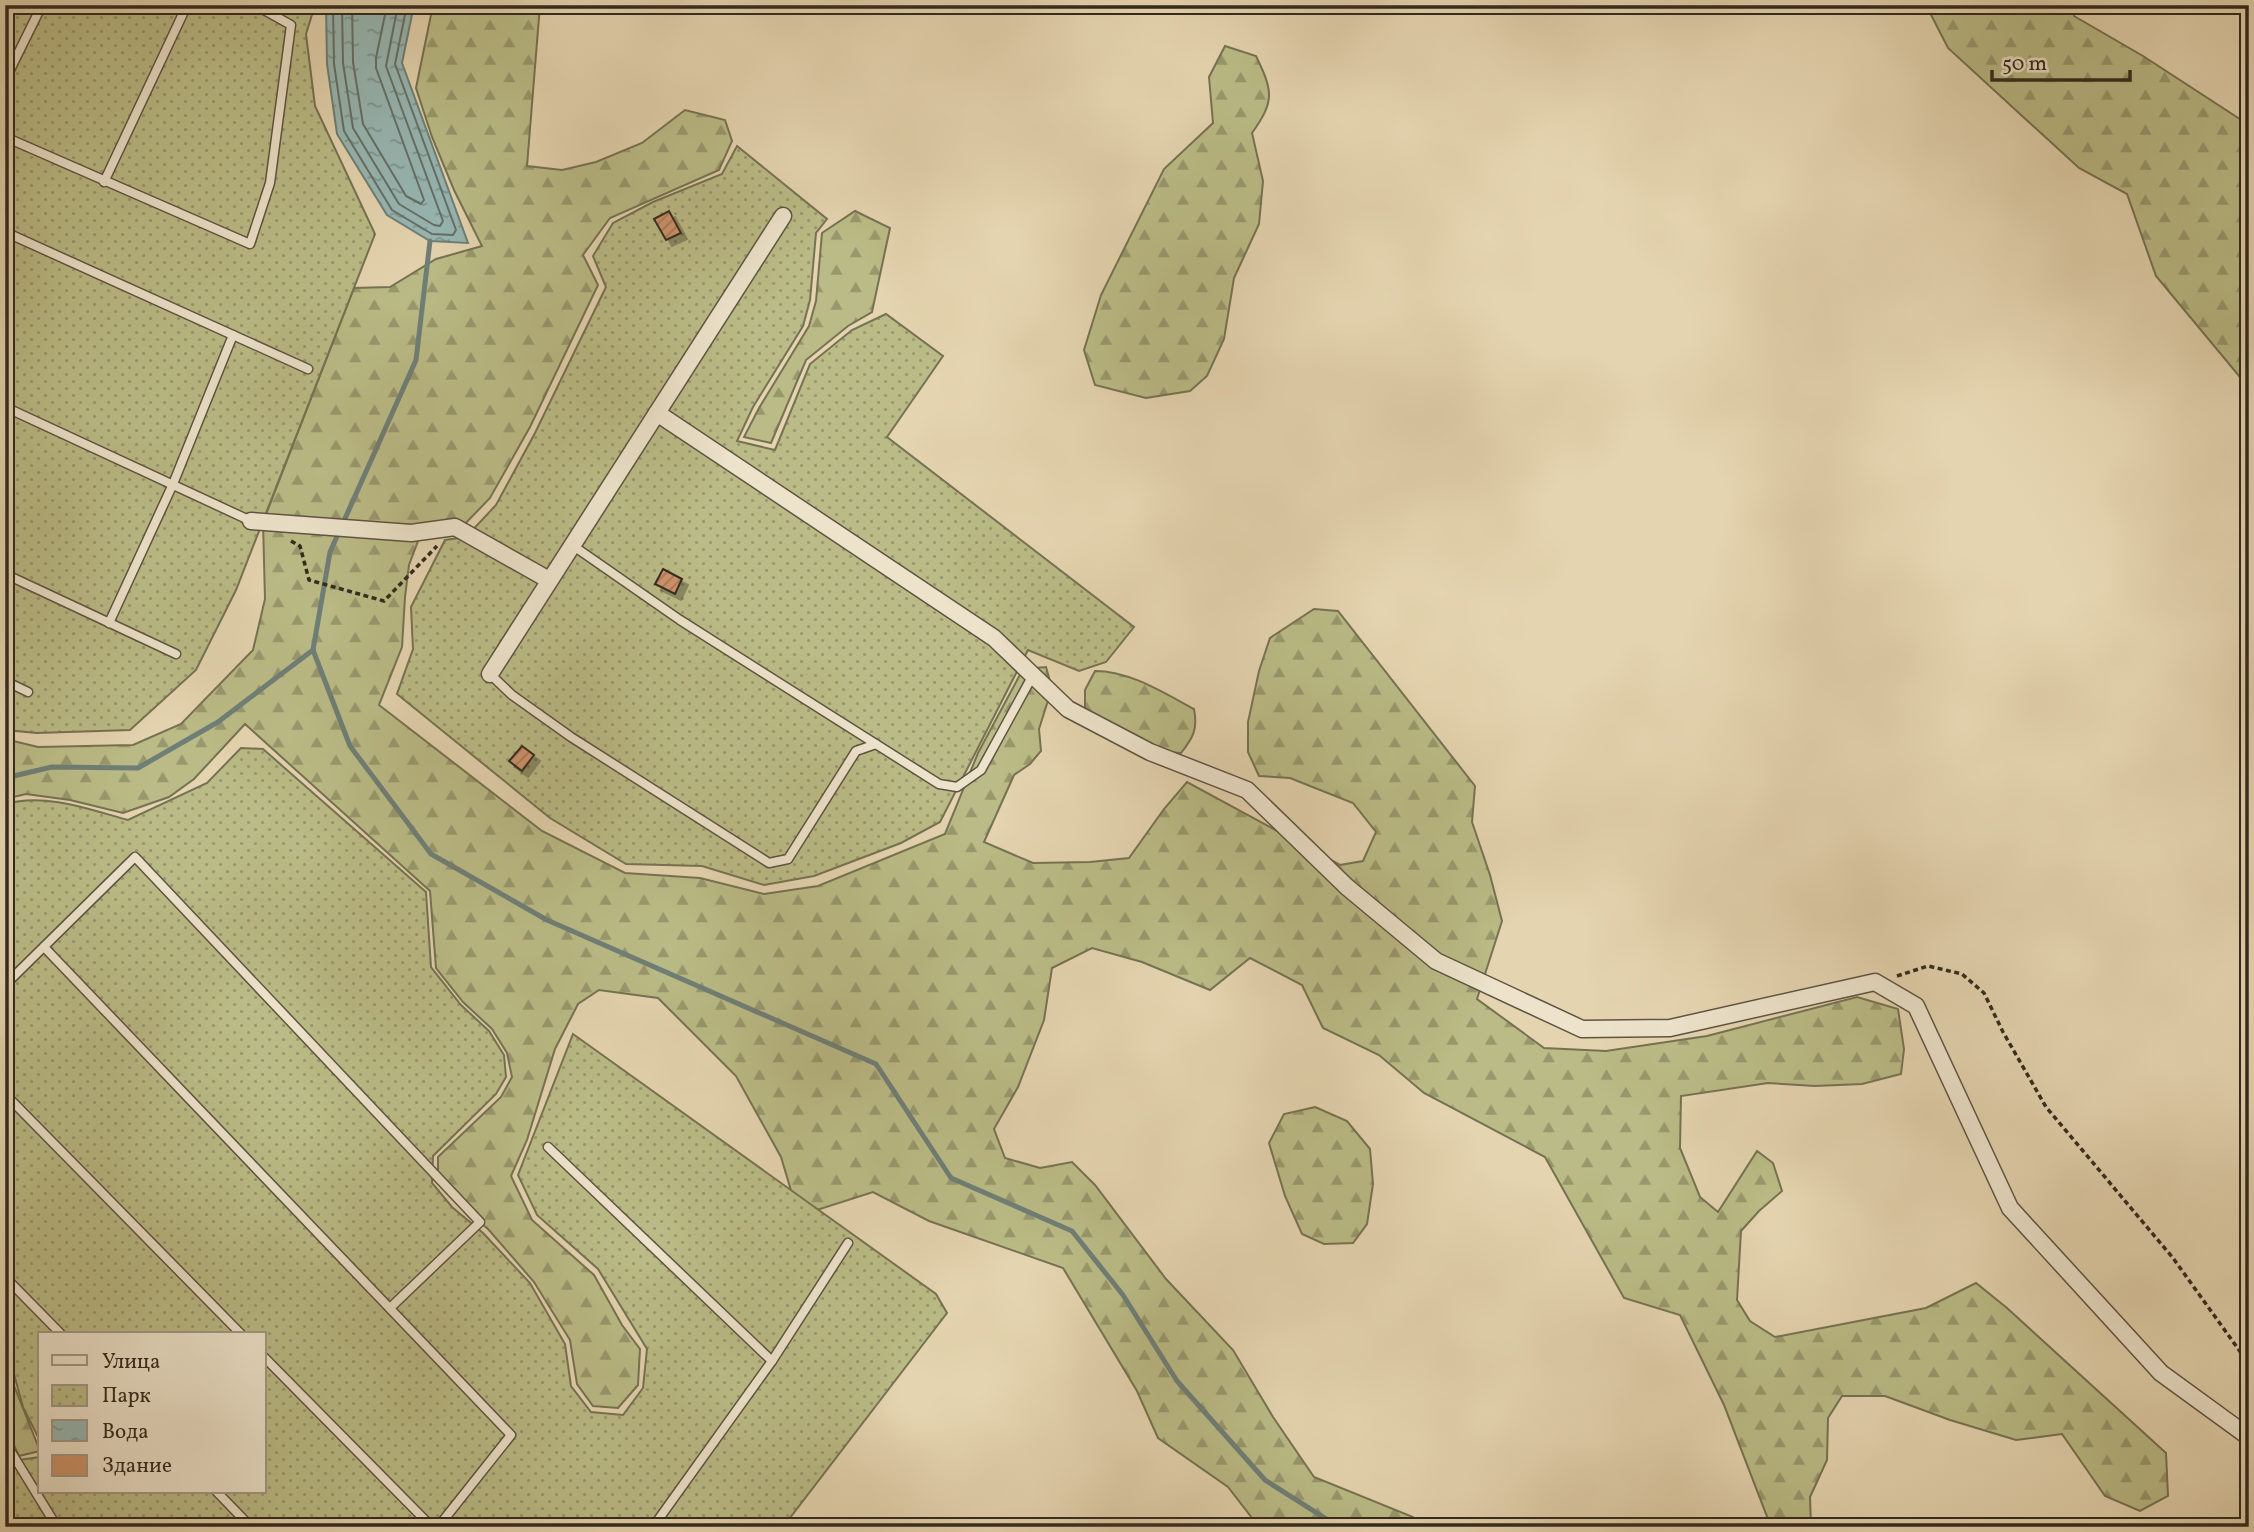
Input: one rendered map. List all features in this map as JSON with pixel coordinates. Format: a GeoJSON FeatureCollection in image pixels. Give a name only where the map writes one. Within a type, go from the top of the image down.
{"type":"FeatureCollection","features":[{"type":"Feature","properties":{"kind":"street"},"geometry":{"type":"LineString","coordinates":[[490,674],[783,216]]}},
{"type":"Feature","properties":{"kind":"street"},"geometry":{"type":"LineString","coordinates":[[657,413],[994,638],[1068,709],[1150,752],[1247,790],[1347,887],[1436,961],[1582,1028],[1670,1028],[1875,982],[1916,1006],[2010,1208],[2161,1373],[2249,1437]]}},
{"type":"Feature","properties":{"kind":"street"},"geometry":{"type":"LineString","coordinates":[[251,521],[411,533],[455,527],[549,580]]}},
{"type":"Feature","properties":{"kind":"lane"},"geometry":{"type":"LineString","coordinates":[[5,80],[42,5]]}},
{"type":"Feature","properties":{"kind":"lane"},"geometry":{"type":"LineString","coordinates":[[104,182],[187,5]]}},
{"type":"Feature","properties":{"kind":"lane"},"geometry":{"type":"LineString","coordinates":[[5,137],[250,244],[270,183],[291,25],[256,5]]}},
{"type":"Feature","properties":{"kind":"lane"},"geometry":{"type":"LineString","coordinates":[[5,232],[308,369]]}},
{"type":"Feature","properties":{"kind":"lane"},"geometry":{"type":"LineString","coordinates":[[109,623],[173,484],[233,335]]}},
{"type":"Feature","properties":{"kind":"lane"},"geometry":{"type":"LineString","coordinates":[[5,407],[251,521]]}},
{"type":"Feature","properties":{"kind":"lane"},"geometry":{"type":"LineString","coordinates":[[572,545],[680,620],[939,784],[957,788],[981,770],[1033,675]]}},
{"type":"Feature","properties":{"kind":"lane"},"geometry":{"type":"LineString","coordinates":[[5,574],[176,654]]}},
{"type":"Feature","properties":{"kind":"lane"},"geometry":{"type":"LineString","coordinates":[[490,674],[512,695],[571,737],[769,863],[788,859],[856,751],[876,744]]}},
{"type":"Feature","properties":{"kind":"lane"},"geometry":{"type":"LineString","coordinates":[[5,681],[28,692]]}},
{"type":"Feature","properties":{"kind":"lane"},"geometry":{"type":"LineString","coordinates":[[5,985],[135,857],[480,1222],[390,1308]]}},
{"type":"Feature","properties":{"kind":"lane"},"geometry":{"type":"LineString","coordinates":[[44,947],[511,1435],[438,1527]]}},
{"type":"Feature","properties":{"kind":"lane"},"geometry":{"type":"LineString","coordinates":[[5,1094],[239,1332]]}},
{"type":"Feature","properties":{"kind":"lane"},"geometry":{"type":"LineString","coordinates":[[548,1147],[772,1361]]}},
{"type":"Feature","properties":{"kind":"lane"},"geometry":{"type":"LineString","coordinates":[[653,1527],[772,1361],[848,1243]]}},
{"type":"Feature","properties":{"kind":"lane"},"geometry":{"type":"LineString","coordinates":[[5,1278],[59,1332]]}},
{"type":"Feature","properties":{"kind":"lane"},"geometry":{"type":"LineString","coordinates":[[266,1359],[432,1527]]}},
{"type":"Feature","properties":{"kind":"lane"},"geometry":{"type":"LineString","coordinates":[[5,1441],[57,1527]]}},
{"type":"Feature","properties":{"kind":"lane"},"geometry":{"type":"LineString","coordinates":[[218,1494],[251,1527]]}},
{"type":"Feature","properties":{"kind":"path"},"geometry":{"type":"LineString","coordinates":[[288,540],[300,546],[309,580],[384,601],[455,527]]}},
{"type":"Feature","properties":{"kind":"path"},"geometry":{"type":"LineString","coordinates":[[1875,982],[1928,966],[1962,974],[1984,993],[2046,1107],[2173,1258],[2249,1364]]}},
{"type":"Feature","properties":{"kind":"green space"},"geometry":{"type":"Polygon","coordinates":[[[5,5],[315,5],[306,34],[315,106],[375,234],[236,590],[196,670],[130,730],[37,733],[5,730],[5,5]]]}},
{"type":"Feature","properties":{"kind":"green space"},"geometry":{"type":"Polygon","coordinates":[[[433,5],[540,5],[527,166],[562,170],[596,162],[642,143],[685,110],[725,120],[732,141],[719,170],[610,218],[583,255],[598,285],[530,427],[490,498],[458,531],[423,528],[409,565],[402,647],[379,705],[542,831],[625,873],[700,878],[764,894],[818,886],[945,834],[978,753],[1023,669],[1046,667],[1052,688],[1039,729],[1041,751],[1030,764],[1014,775],[984,842],[1033,863],[1129,858],[1187,782],[1340,865],[1363,861],[1376,832],[1353,803],[1290,778],[1259,776],[1248,752],[1248,722],[1259,671],[1270,638],[1314,609],[1338,611],[1475,786],[1472,822],[1502,921],[1477,999],[1544,1048],[1606,1051],[1707,1036],[1857,997],[1898,1009],[1904,1049],[1901,1074],[1862,1084],[1815,1086],[1768,1083],[1681,1096],[1680,1148],[1700,1197],[1718,1212],[1757,1151],[1773,1163],[1782,1191],[1741,1231],[1737,1300],[1750,1321],[1775,1337],[1926,1308],[1976,1283],[2166,1453],[2168,1496],[2140,1511],[2105,1496],[2062,1434],[2016,1440],[1885,1396],[1842,1396],[1828,1418],[1827,1460],[1810,1497],[1811,1527],[1771,1527],[1724,1405],[1680,1315],[1624,1298],[1545,1157],[1424,1093],[1379,1055],[1323,1028],[1302,985],[1250,958],[1210,990],[1142,962],[1092,948],[1052,968],[1044,1020],[1018,1087],[994,1129],[1005,1158],[1040,1168],[1072,1162],[1095,1185],[1166,1279],[1233,1350],[1273,1417],[1314,1477],[1413,1517],[1421,1527],[1259,1527],[1228,1487],[1158,1438],[1137,1391],[1063,1268],[929,1221],[873,1192],[817,1210],[793,1197],[781,1157],[736,1076],[658,998],[599,990],[578,1004],[555,1049],[527,1140],[511,1176],[532,1220],[594,1275],[622,1325],[640,1349],[638,1385],[618,1408],[593,1406],[577,1384],[570,1340],[534,1282],[488,1229],[458,1204],[438,1181],[438,1157],[501,1097],[512,1077],[507,1053],[492,1029],[463,1002],[436,968],[430,891],[245,724],[194,779],[169,797],[123,813],[70,800],[26,794],[5,799],[5,739],[38,747],[133,745],[181,724],[253,650],[265,599],[263,522],[354,288],[390,287],[436,259],[482,246],[454,190],[432,137],[416,88],[433,5]]]}},
{"type":"Feature","properties":{"kind":"green space"},"geometry":{"type":"Polygon","coordinates":[[[1926,5],[2074,5],[2074,16],[2143,56],[2249,125],[2249,388],[2156,276],[2127,194],[2079,168],[1948,48],[1926,5]]]}},
{"type":"Feature","properties":{"kind":"green space"},"geometry":{"type":"Polygon","coordinates":[[[1225,46],[1256,56],[1266,78],[1269,96],[1265,112],[1252,133],[1263,181],[1259,224],[1234,278],[1224,339],[1207,376],[1190,391],[1146,398],[1095,385],[1084,350],[1101,295],[1164,169],[1213,123],[1209,77],[1225,46]]]}},
{"type":"Feature","properties":{"kind":"green space"},"geometry":{"type":"Polygon","coordinates":[[[737,146],[827,219],[816,233],[810,300],[803,326],[753,407],[737,441],[775,450],[810,364],[852,330],[886,314],[943,356],[887,437],[1134,627],[1106,662],[1079,671],[1028,650],[940,822],[901,843],[814,876],[764,885],[702,866],[626,864],[550,818],[397,694],[413,649],[411,607],[445,540],[466,537],[496,505],[535,433],[606,287],[593,256],[613,223],[653,202],[722,174],[737,146]]]}},
{"type":"Feature","properties":{"kind":"green space"},"geometry":{"type":"Polygon","coordinates":[[[855,211],[890,228],[872,312],[848,326],[806,360],[771,443],[744,437],[809,326],[816,301],[822,233],[855,211]]]}},
{"type":"Feature","properties":{"kind":"green space"},"geometry":{"type":"Polygon","coordinates":[[[1095,671],[1134,679],[1194,709],[1194,733],[1181,753],[1166,752],[1085,711],[1085,690],[1095,671]]]}},
{"type":"Feature","properties":{"kind":"green space"},"geometry":{"type":"Polygon","coordinates":[[[241,748],[263,749],[426,892],[431,967],[461,1005],[489,1031],[504,1055],[506,1077],[496,1094],[433,1156],[432,1183],[452,1207],[483,1233],[530,1283],[565,1344],[571,1386],[591,1412],[623,1415],[643,1388],[647,1349],[598,1269],[537,1215],[518,1175],[573,1034],[936,1294],[947,1313],[783,1527],[7,1527],[5,1433],[19,1460],[38,1457],[38,1494],[266,1494],[266,1332],[38,1332],[38,1437],[23,1407],[12,1367],[5,1356],[5,804],[51,801],[128,820],[207,783],[241,748]]]}},
{"type":"Feature","properties":{"kind":"green space"},"geometry":{"type":"Polygon","coordinates":[[[1315,1107],[1347,1121],[1370,1149],[1373,1184],[1367,1224],[1353,1243],[1324,1244],[1302,1234],[1285,1196],[1269,1143],[1284,1114],[1315,1107]]]}},
{"type":"Feature","properties":{"kind":"green space"},"geometry":{"type":"Polygon","coordinates":[[[5,1363],[38,1451],[19,1456],[5,1426],[5,1363]]]}},
{"type":"Feature","properties":{"kind":"water"},"geometry":{"type":"Polygon","coordinates":[[[326,5],[414,5],[402,63],[468,243],[430,241],[387,215],[337,134],[327,64],[326,5]]]}},
{"type":"Feature","properties":{"kind":"building"},"geometry":{"type":"Polygon","coordinates":[[[669,211],[681,233],[666,240],[654,219],[669,211]]]}},
{"type":"Feature","properties":{"kind":"building"},"geometry":{"type":"Polygon","coordinates":[[[663,569],[682,579],[675,594],[655,584],[663,569]]]}},
{"type":"Feature","properties":{"kind":"building"},"geometry":{"type":"Polygon","coordinates":[[[522,746],[534,755],[522,771],[509,761],[522,746]]]}},
{"type":"Feature","properties":{"kind":"waterway"},"geometry":{"type":"LineString","coordinates":[[430,241],[416,360],[330,552],[313,650],[350,746],[431,854],[547,920],[876,1064],[951,1178],[1072,1231],[1123,1295],[1177,1381],[1265,1480],[1339,1527]]}},
{"type":"Feature","properties":{"kind":"waterway"},"geometry":{"type":"LineString","coordinates":[[5,778],[52,767],[138,768],[218,722],[313,650]]}}]}
